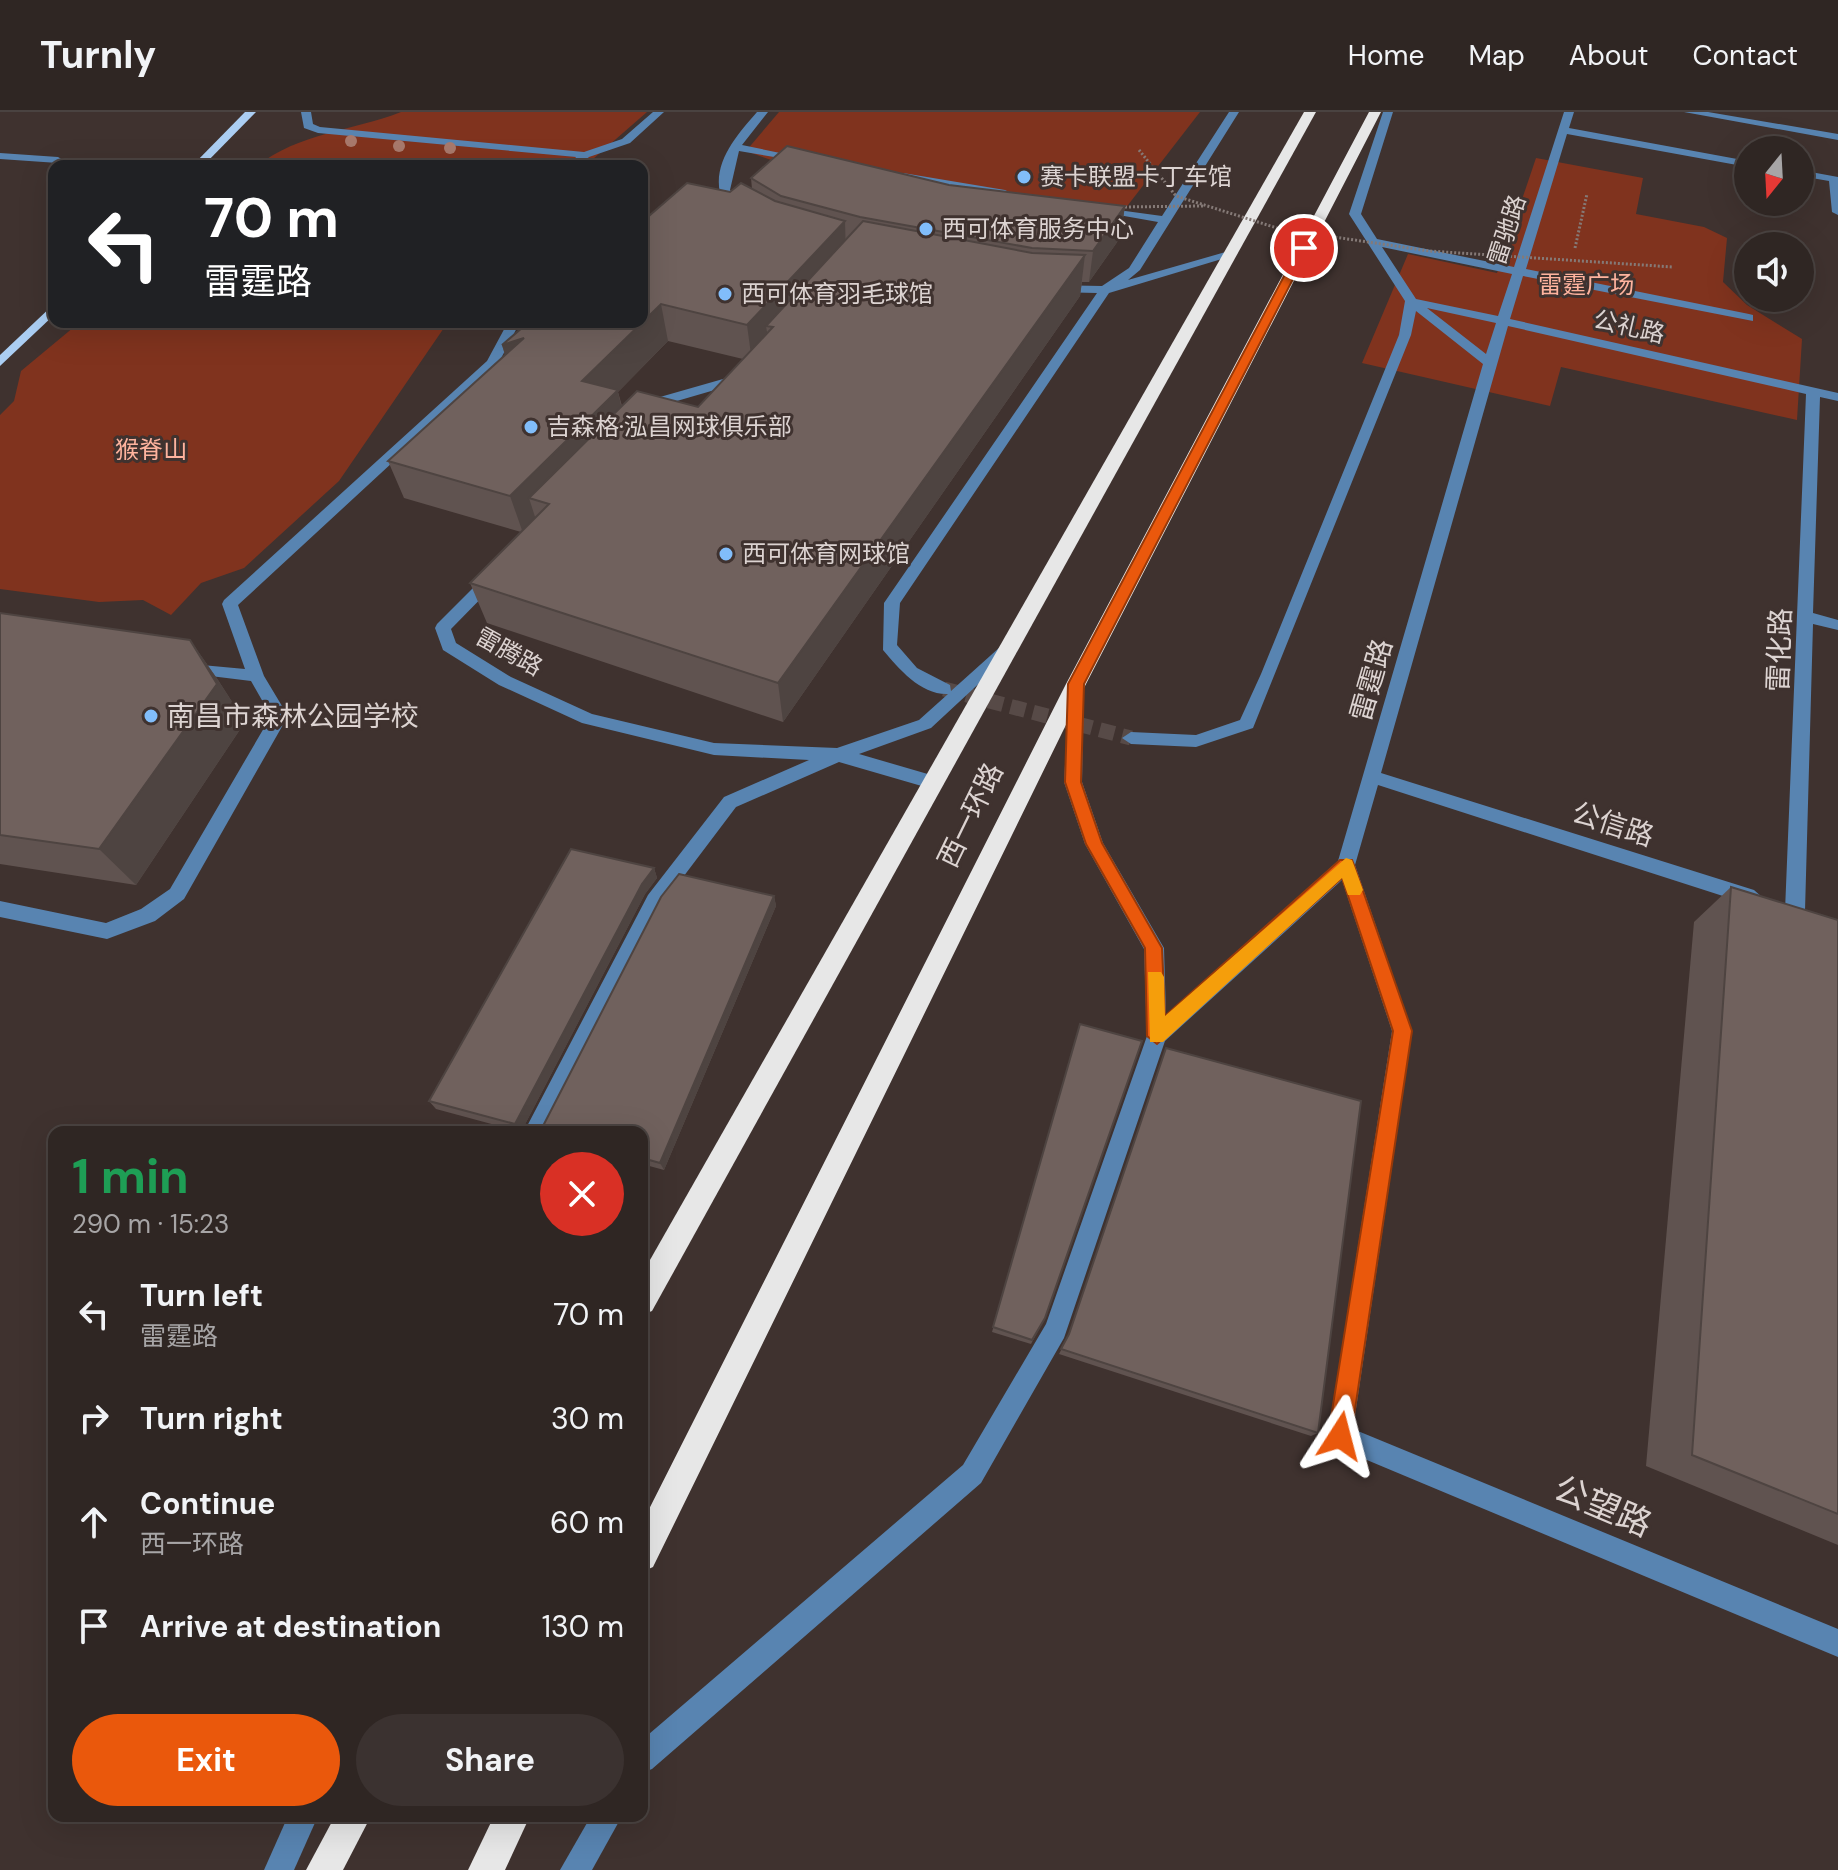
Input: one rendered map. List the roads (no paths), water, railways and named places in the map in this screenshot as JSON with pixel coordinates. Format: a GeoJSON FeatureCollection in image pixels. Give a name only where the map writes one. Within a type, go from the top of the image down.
{"type":"FeatureCollection","features":[{"type":"Feature","properties":{"kind":"highway","name":"西一环路"},"geometry":{"type":"LineString","coordinates":[[648,1290],[1310,112]]}},
{"type":"Feature","properties":{"kind":"highway","name":"西一环路"},"geometry":{"type":"LineString","coordinates":[[648,1544],[1076,684],[1375,112]]}},
{"type":"Feature","properties":{"kind":"highway"},"geometry":{"type":"LineString","coordinates":[[324,1870],[351,1822]]}},
{"type":"Feature","properties":{"kind":"highway"},"geometry":{"type":"LineString","coordinates":[[486,1870],[510,1822]]}},
{"type":"Feature","properties":{"kind":"main road"},"geometry":{"type":"LineString","coordinates":[[203,160],[251,112]]}},
{"type":"Feature","properties":{"kind":"main road"},"geometry":{"type":"LineString","coordinates":[[0,362],[48,314]]}},
{"type":"Feature","properties":{"kind":"street"},"geometry":{"type":"LineString","coordinates":[[306,112],[308,126],[318,130],[585,155],[626,141],[659,112]]}},
{"type":"Feature","properties":{"kind":"street"},"geometry":{"type":"LineString","coordinates":[[752,217],[724,191],[733,147],[763,112]]}},
{"type":"Feature","properties":{"kind":"street"},"geometry":{"type":"LineString","coordinates":[[944,689],[911,672],[889,646],[892,603],[1105,290],[1134,270],[1234,112]]}},
{"type":"Feature","properties":{"kind":"street"},"geometry":{"type":"LineString","coordinates":[[1388,112],[1355,214],[1411,301],[1490,363]]}},
{"type":"Feature","properties":{"kind":"street","name":"雷驰路"},"geometry":{"type":"LineString","coordinates":[[1490,363],[1516,271],[1569,112]]}},
{"type":"Feature","properties":{"kind":"street"},"geometry":{"type":"LineString","coordinates":[[1689,112],[1838,137]]}},
{"type":"Feature","properties":{"kind":"street"},"geometry":{"type":"LineString","coordinates":[[1563,130],[1734,161]]}},
{"type":"Feature","properties":{"kind":"street"},"geometry":{"type":"LineString","coordinates":[[733,147],[811,160]]}},
{"type":"Feature","properties":{"kind":"street"},"geometry":{"type":"LineString","coordinates":[[580,160],[585,155]]}},
{"type":"Feature","properties":{"kind":"street"},"geometry":{"type":"LineString","coordinates":[[0,156],[58,160]]}},
{"type":"Feature","properties":{"kind":"street"},"geometry":{"type":"LineString","coordinates":[[888,173],[1012,194]]}},
{"type":"Feature","properties":{"kind":"street"},"geometry":{"type":"LineString","coordinates":[[1814,175],[1834,179],[1838,212]]}},
{"type":"Feature","properties":{"kind":"street"},"geometry":{"type":"LineString","coordinates":[[1090,207],[1165,220]]}},
{"type":"Feature","properties":{"kind":"street"},"geometry":{"type":"LineString","coordinates":[[1373,242],[1749,318]]}},
{"type":"Feature","properties":{"kind":"street"},"geometry":{"type":"LineString","coordinates":[[1044,288],[1105,290],[1229,255]]}},
{"type":"Feature","properties":{"kind":"street"},"geometry":{"type":"LineString","coordinates":[[1131,738],[1196,741],[1247,724],[1405,335],[1411,301]]}},
{"type":"Feature","properties":{"kind":"street","name":"公礼路"},"geometry":{"type":"LineString","coordinates":[[1411,301],[1838,397]]}},
{"type":"Feature","properties":{"kind":"street"},"geometry":{"type":"LineString","coordinates":[[0,909],[107,931],[148,915],[177,894],[280,716],[256,676],[230,604],[492,363],[511,328]]}},
{"type":"Feature","properties":{"kind":"street","name":"雷霆路"},"geometry":{"type":"LineString","coordinates":[[1346,865],[1490,363]]}},
{"type":"Feature","properties":{"kind":"street"},"geometry":{"type":"LineString","coordinates":[[643,423],[665,400],[752,375],[762,364]]}},
{"type":"Feature","properties":{"kind":"street","name":"雷化路"},"geometry":{"type":"LineString","coordinates":[[1802,914],[1813,391]]}},
{"type":"Feature","properties":{"kind":"street","name":"雷腾路"},"geometry":{"type":"LineString","coordinates":[[510,560],[443,628],[449,646],[505,681],[588,719],[714,749],[838,755],[932,782]]}},
{"type":"Feature","properties":{"kind":"street"},"geometry":{"type":"LineString","coordinates":[[1806,617],[1838,625]]}},
{"type":"Feature","properties":{"kind":"street"},"geometry":{"type":"LineString","coordinates":[[538,1126],[655,900],[730,802],[838,755],[925,724],[1006,651]]}},
{"type":"Feature","properties":{"kind":"street"},"geometry":{"type":"LineString","coordinates":[[165,664],[256,676]]}},
{"type":"Feature","properties":{"kind":"street"},"geometry":{"type":"LineString","coordinates":[[648,1754],[972,1474],[1056,1330],[1157,1036],[1154,948],[1094,844],[1073,782],[1076,684]]}},
{"type":"Feature","properties":{"kind":"street","name":"公信路"},"geometry":{"type":"LineString","coordinates":[[1371,776],[1802,914]]}},
{"type":"Feature","properties":{"kind":"street"},"geometry":{"type":"LineString","coordinates":[[1157,1036],[1346,865]]}},
{"type":"Feature","properties":{"kind":"street","name":"公望路"},"geometry":{"type":"LineString","coordinates":[[1346,865],[1402,1031],[1340,1436],[1838,1643]]}},
{"type":"Feature","properties":{"kind":"street"},"geometry":{"type":"LineString","coordinates":[[279,1870],[300,1822]]}},
{"type":"Feature","properties":{"kind":"street"},"geometry":{"type":"LineString","coordinates":[[575,1870],[603,1822]]}},
{"type":"Feature","properties":{"kind":"tunnel"},"geometry":{"type":"LineString","coordinates":[[944,689],[1131,738]]}},
{"type":"Feature","properties":{"kind":"place","name":"赛卡联盟卡丁车馆"},"geometry":{"type":"Point","coordinates":[1024,177]}},
{"type":"Feature","properties":{"kind":"place","name":"西可体育服务中心"},"geometry":{"type":"Point","coordinates":[926,229]}},
{"type":"Feature","properties":{"kind":"place","name":"西可体育羽毛球馆"},"geometry":{"type":"Point","coordinates":[725,294]}},
{"type":"Feature","properties":{"kind":"place","name":"吉森格·泓昌网球俱乐部"},"geometry":{"type":"Point","coordinates":[531,427]}},
{"type":"Feature","properties":{"kind":"place","name":"西可体育网球馆"},"geometry":{"type":"Point","coordinates":[726,554]}},
{"type":"Feature","properties":{"kind":"place","name":"南昌市森林公园学校"},"geometry":{"type":"Point","coordinates":[151,716]}},
{"type":"Feature","properties":{"kind":"park label","name":"雷霆广场"},"geometry":{"type":"Point","coordinates":[1586,285]}},
{"type":"Feature","properties":{"kind":"park label","name":"猴脊山"},"geometry":{"type":"Point","coordinates":[151,450]}}]}
